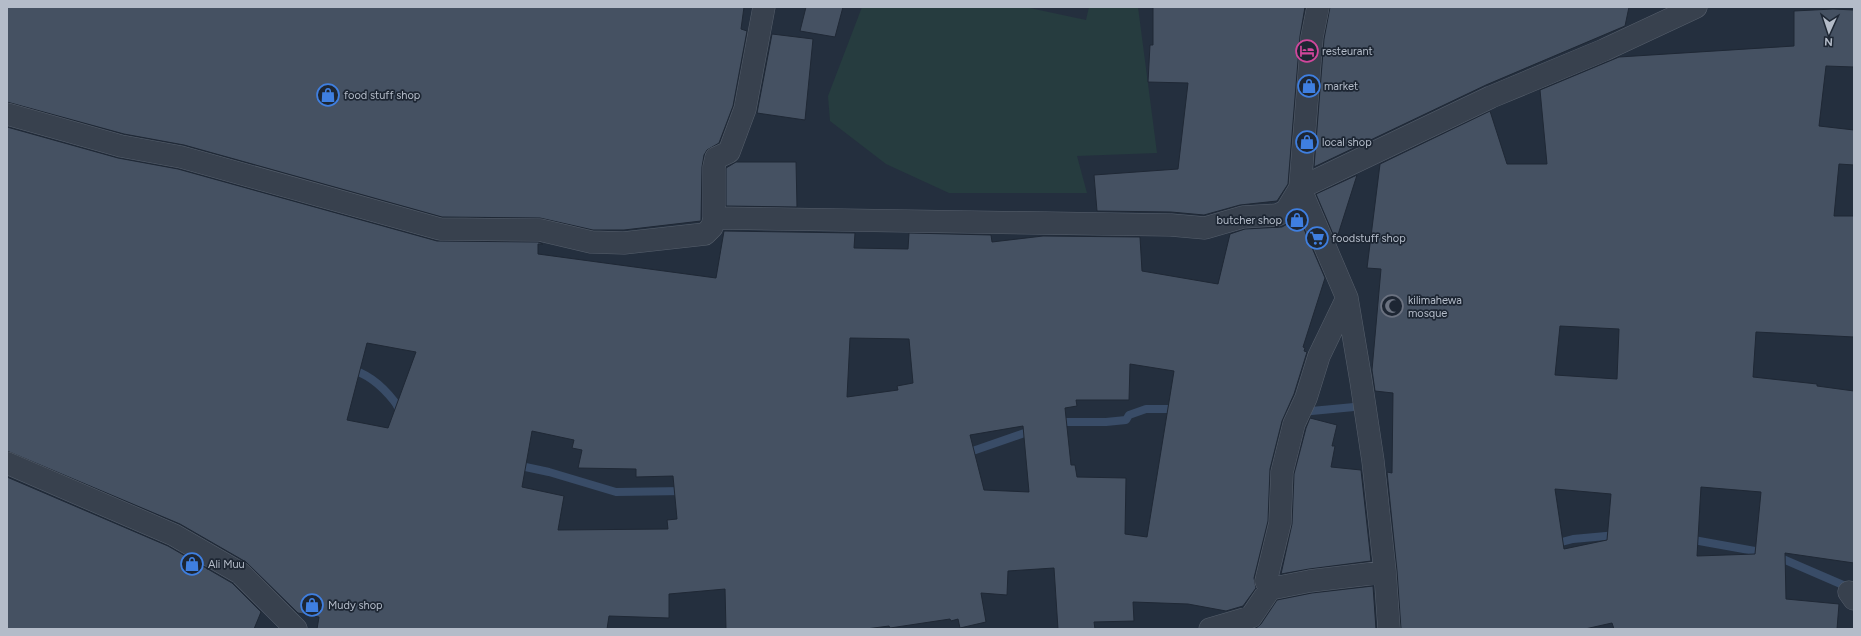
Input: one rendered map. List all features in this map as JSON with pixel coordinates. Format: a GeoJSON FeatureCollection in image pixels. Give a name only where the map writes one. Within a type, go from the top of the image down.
{"type":"FeatureCollection","features":[{"type":"Feature","properties":{"kind":"street"},"geometry":{"type":"LineString","coordinates":[[7,114],[121,146],[181,157],[440,229],[540,230],[591,242],[624,243],[705,234],[712,226],[714,218],[714,167],[716,158],[729,152],[745,109],[764,7]]}},
{"type":"Feature","properties":{"kind":"street"},"geometry":{"type":"LineString","coordinates":[[714,218],[1171,225],[1205,228],[1243,217],[1277,215],[1286,211],[1300,188],[1312,37],[1318,7]]}},
{"type":"Feature","properties":{"kind":"street"},"geometry":{"type":"LineString","coordinates":[[1300,188],[1490,97],[1604,50],[1696,7]]}},
{"type":"Feature","properties":{"kind":"street"},"geometry":{"type":"LineString","coordinates":[[1300,188],[1347,298],[1370,439],[1390,629]]}},
{"type":"Feature","properties":{"kind":"street"},"geometry":{"type":"LineString","coordinates":[[1270,589],[1266,582],[1280,523],[1282,472],[1294,424],[1306,398],[1320,356],[1347,298]]}},
{"type":"Feature","properties":{"kind":"street"},"geometry":{"type":"LineString","coordinates":[[7,464],[174,535],[240,573],[296,629]]}},
{"type":"Feature","properties":{"kind":"street"},"geometry":{"type":"LineString","coordinates":[[1210,629],[1251,617],[1270,589],[1385,572]]}},
{"type":"Feature","properties":{"kind":"green space"},"geometry":{"type":"Polygon","coordinates":[[[862,7],[1025,7],[1086,20],[1089,7],[1138,7],[1157,153],[1077,156],[1087,193],[949,193],[886,164],[830,121],[828,96],[862,7]]]}},
{"type":"Feature","properties":{"kind":"building"},"geometry":{"type":"Polygon","coordinates":[[[7,7],[744,7],[741,29],[747,31],[733,106],[719,143],[707,150],[704,155],[702,167],[701,221],[624,230],[593,230],[540,218],[442,217],[184,145],[124,134],[7,102],[7,7]]]}},
{"type":"Feature","properties":{"kind":"building"},"geometry":{"type":"Polygon","coordinates":[[[806,7],[843,7],[835,37],[800,31],[806,7]]]}},
{"type":"Feature","properties":{"kind":"building"},"geometry":{"type":"Polygon","coordinates":[[[1153,7],[1305,7],[1300,36],[1288,184],[1277,201],[1240,205],[1204,215],[1171,212],[1097,211],[1094,175],[1178,169],[1188,83],[1148,82],[1150,45],[1153,45],[1153,7]]]}},
{"type":"Feature","properties":{"kind":"building"},"geometry":{"type":"Polygon","coordinates":[[[1330,7],[1629,7],[1625,26],[1486,85],[1314,167],[1324,39],[1330,7]]]}},
{"type":"Feature","properties":{"kind":"building"},"geometry":{"type":"Polygon","coordinates":[[[1833,9],[1854,10],[1854,67],[1826,66],[1819,126],[1854,130],[1854,165],[1839,164],[1834,216],[1854,216],[1854,337],[1756,332],[1753,377],[1817,384],[1817,386],[1854,391],[1854,563],[1785,553],[1786,599],[1839,604],[1837,629],[1614,629],[1612,623],[1585,629],[1401,629],[1387,472],[1392,473],[1393,393],[1375,391],[1372,370],[1381,269],[1367,268],[1380,164],[1490,111],[1507,164],[1547,164],[1540,90],[1619,57],[1794,46],[1794,11],[1833,9]],[[1560,326],[1555,375],[1617,379],[1619,329],[1560,326]],[[1701,487],[1697,556],[1755,554],[1761,492],[1701,487]],[[1555,489],[1564,549],[1607,540],[1611,494],[1555,489]]]}},
{"type":"Feature","properties":{"kind":"building"},"geometry":{"type":"Polygon","coordinates":[[[772,34],[813,39],[805,120],[757,113],[772,34]]]}},
{"type":"Feature","properties":{"kind":"building"},"geometry":{"type":"Polygon","coordinates":[[[7,127],[118,158],[178,169],[437,241],[538,242],[543,244],[538,244],[538,254],[716,278],[724,231],[855,233],[854,248],[908,249],[909,233],[991,235],[992,242],[1043,236],[1140,237],[1142,271],[1218,284],[1230,234],[1245,229],[1282,227],[1291,222],[1298,215],[1325,278],[1303,347],[1305,348],[1304,351],[1307,352],[1294,394],[1282,421],[1270,469],[1268,521],[1254,578],[1256,588],[1243,606],[1226,611],[1188,604],[1133,602],[1134,621],[1094,622],[1095,629],[1058,629],[1054,568],[1008,571],[1007,595],[981,593],[986,622],[960,628],[958,619],[951,621],[950,619],[890,628],[889,626],[866,629],[726,629],[725,589],[669,594],[669,618],[609,616],[607,629],[317,629],[319,617],[298,613],[246,562],[180,524],[7,451],[7,127]],[[850,338],[847,397],[898,390],[897,386],[913,383],[909,339],[850,338]],[[367,343],[347,420],[388,428],[416,352],[367,343]],[[1130,364],[1129,400],[1076,400],[1077,406],[1065,408],[1071,465],[1075,465],[1077,477],[1126,478],[1125,534],[1147,537],[1174,371],[1130,364]],[[1023,426],[970,435],[984,490],[1029,492],[1023,426]],[[532,431],[522,487],[564,496],[558,530],[668,529],[667,520],[677,519],[673,476],[636,477],[636,469],[578,468],[582,450],[572,448],[574,440],[532,431]]]}},
{"type":"Feature","properties":{"kind":"building"},"geometry":{"type":"Polygon","coordinates":[[[736,162],[796,162],[797,207],[726,206],[726,168],[736,162]]]}},
{"type":"Feature","properties":{"kind":"building"},"geometry":{"type":"Polygon","coordinates":[[[1357,175],[1336,241],[1316,194],[1357,175]]]}},
{"type":"Feature","properties":{"kind":"building"},"geometry":{"type":"Polygon","coordinates":[[[1310,418],[1337,425],[1332,446],[1335,446],[1331,467],[1361,470],[1371,561],[1281,574],[1292,524],[1294,474],[1310,418]]]}},
{"type":"Feature","properties":{"kind":"building"},"geometry":{"type":"Polygon","coordinates":[[[7,477],[168,546],[232,583],[261,612],[254,629],[7,629],[7,477]]]}},
{"type":"Feature","properties":{"kind":"building"},"geometry":{"type":"Polygon","coordinates":[[[1373,586],[1376,629],[1255,629],[1261,624],[1277,600],[1312,593],[1373,586]]]}},
{"type":"Feature","properties":{"kind":"waterway"},"geometry":{"type":"LineString","coordinates":[[349,369],[356,371],[374,381],[390,396],[403,413]]}},
{"type":"Feature","properties":{"kind":"waterway"},"geometry":{"type":"LineString","coordinates":[[1301,412],[1354,407]]}},
{"type":"Feature","properties":{"kind":"waterway"},"geometry":{"type":"LineString","coordinates":[[1057,422],[1106,422],[1126,420],[1129,415],[1146,409],[1177,409]]}},
{"type":"Feature","properties":{"kind":"waterway"},"geometry":{"type":"LineString","coordinates":[[964,454],[1033,430]]}},
{"type":"Feature","properties":{"kind":"waterway"},"geometry":{"type":"LineString","coordinates":[[516,465],[549,472],[616,492],[684,491]]}},
{"type":"Feature","properties":{"kind":"waterway"},"geometry":{"type":"LineString","coordinates":[[1554,544],[1573,539],[1617,535]]}},
{"type":"Feature","properties":{"kind":"waterway"},"geometry":{"type":"LineString","coordinates":[[1688,539],[1766,553]]}},
{"type":"Feature","properties":{"kind":"waterway"},"geometry":{"type":"LineString","coordinates":[[1776,556],[1850,588]]}},
{"type":"Feature","properties":{"kind":"place","name":"resteurant"},"geometry":{"type":"Point","coordinates":[1307,51]}},
{"type":"Feature","properties":{"kind":"place","name":"market"},"geometry":{"type":"Point","coordinates":[1309,86]}},
{"type":"Feature","properties":{"kind":"place","name":"food stuff shop"},"geometry":{"type":"Point","coordinates":[328,95]}},
{"type":"Feature","properties":{"kind":"place","name":"local shop"},"geometry":{"type":"Point","coordinates":[1307,142]}},
{"type":"Feature","properties":{"kind":"place","name":"butcher shop"},"geometry":{"type":"Point","coordinates":[1297,220]}},
{"type":"Feature","properties":{"kind":"place","name":"foodstuff shop"},"geometry":{"type":"Point","coordinates":[1317,238]}},
{"type":"Feature","properties":{"kind":"place","name":"kilimahewa mosque"},"geometry":{"type":"Point","coordinates":[1392,306]}},
{"type":"Feature","properties":{"kind":"place","name":"Ali Muu"},"geometry":{"type":"Point","coordinates":[192,564]}},
{"type":"Feature","properties":{"kind":"place","name":"Mudy shop"},"geometry":{"type":"Point","coordinates":[312,605]}}]}
